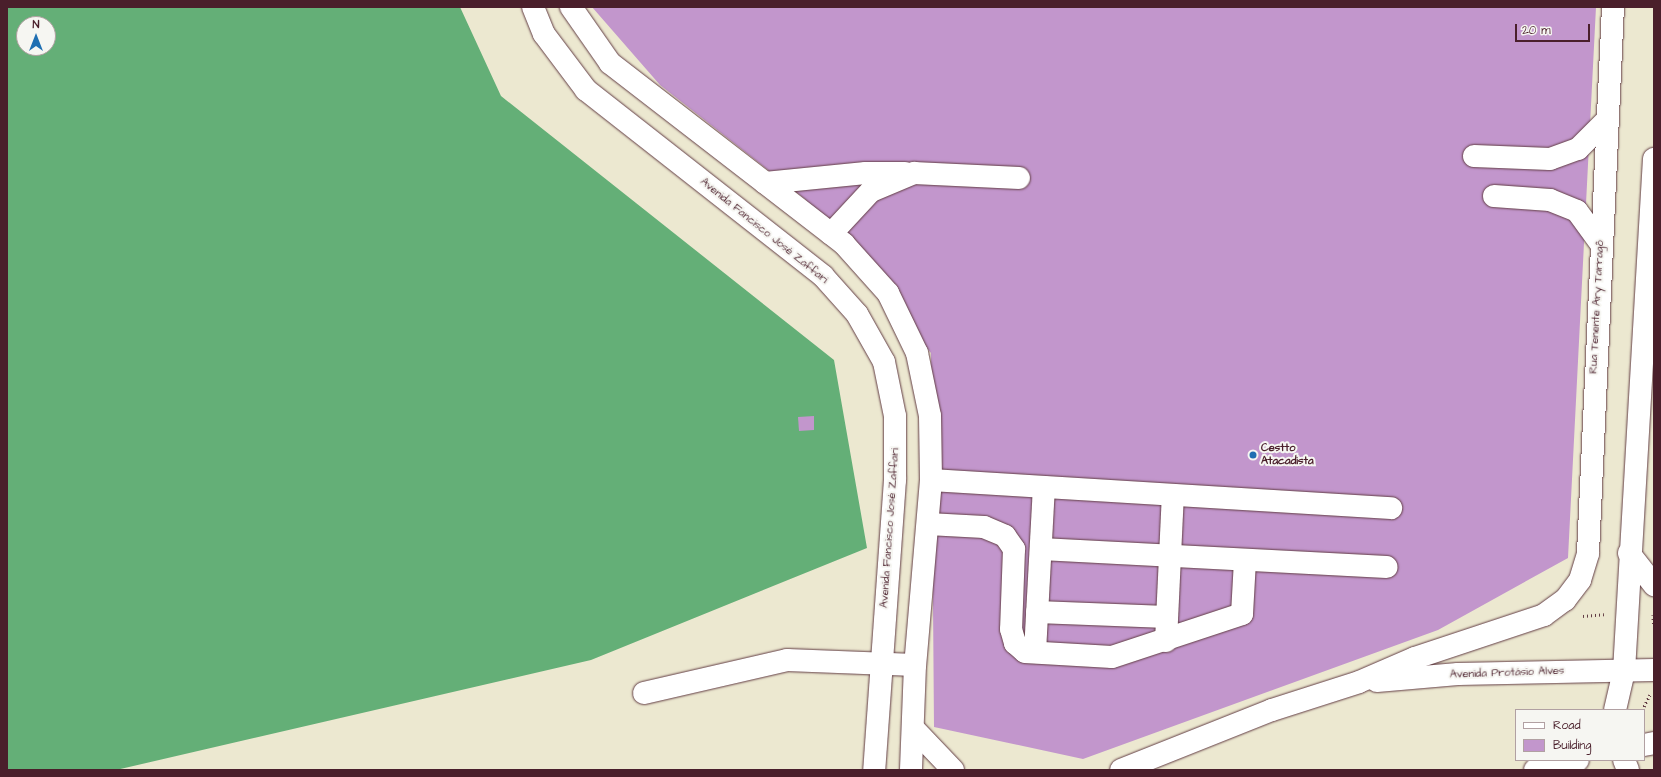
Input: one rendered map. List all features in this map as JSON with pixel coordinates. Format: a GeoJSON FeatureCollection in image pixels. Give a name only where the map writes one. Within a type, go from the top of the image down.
{"type":"FeatureCollection","features":[{"type":"Feature","properties":{"kind":"main road","name":"Avenida Fancisco José Zaffari"},"geometry":{"type":"LineString","coordinates":[[533,7],[544,34],[586,90],[824,276],[857,314],[884,362],[895,416],[895,480],[880,662],[874,770]]}},
{"type":"Feature","properties":{"kind":"main road"},"geometry":{"type":"LineString","coordinates":[[571,7],[610,63],[831,234],[888,293],[917,353],[930,416],[931,480],[915,665],[911,770]]}},
{"type":"Feature","properties":{"kind":"main road","name":"Rua Tenente Ary Tarragô"},"geometry":{"type":"LineString","coordinates":[[1565,600],[1580,580],[1588,553],[1600,243],[1613,7]]}},
{"type":"Feature","properties":{"kind":"main road"},"geometry":{"type":"LineString","coordinates":[[1474,156],[1550,159],[1578,148],[1607,120]]}},
{"type":"Feature","properties":{"kind":"main road"},"geometry":{"type":"LineString","coordinates":[[1615,709],[1624,671],[1629,553],[1654,159]]}},
{"type":"Feature","properties":{"kind":"main road"},"geometry":{"type":"LineString","coordinates":[[765,183],[866,173],[914,173],[1019,178]]}},
{"type":"Feature","properties":{"kind":"main road"},"geometry":{"type":"LineString","coordinates":[[831,234],[872,191],[914,173]]}},
{"type":"Feature","properties":{"kind":"main road"},"geometry":{"type":"LineString","coordinates":[[1494,196],[1550,200],[1577,211],[1600,243]]}},
{"type":"Feature","properties":{"kind":"main road"},"geometry":{"type":"LineString","coordinates":[[931,480],[1391,508]]}},
{"type":"Feature","properties":{"kind":"main road"},"geometry":{"type":"LineString","coordinates":[[1035,652],[1044,488]]}},
{"type":"Feature","properties":{"kind":"main road"},"geometry":{"type":"LineString","coordinates":[[1166,641],[1173,495]]}},
{"type":"Feature","properties":{"kind":"main road"},"geometry":{"type":"LineString","coordinates":[[928,524],[984,527],[1005,536],[1014,549],[1011,629],[1016,643],[1025,652],[1112,657],[1166,641],[1242,614],[1245,560]]}},
{"type":"Feature","properties":{"kind":"main road"},"geometry":{"type":"LineString","coordinates":[[1041,549],[1387,567]]}},
{"type":"Feature","properties":{"kind":"main road"},"geometry":{"type":"LineString","coordinates":[[1629,553],[1654,585]]}},
{"type":"Feature","properties":{"kind":"main road","name":"Avenida Protásio Alves"},"geometry":{"type":"LineString","coordinates":[[1129,768],[1272,710],[1359,682],[1415,658],[1544,615],[1565,600]]}},
{"type":"Feature","properties":{"kind":"main road"},"geometry":{"type":"LineString","coordinates":[[1038,612],[1167,617]]}},
{"type":"Feature","properties":{"kind":"main road"},"geometry":{"type":"LineString","coordinates":[[644,693],[787,660],[880,662],[915,665]]}},
{"type":"Feature","properties":{"kind":"main road","name":"Avenida Protásio Alves"},"geometry":{"type":"LineString","coordinates":[[1359,682],[1458,674],[1624,671],[1653,678]]}},
{"type":"Feature","properties":{"kind":"main road"},"geometry":{"type":"LineString","coordinates":[[913,728],[953,770]]}},
{"type":"Feature","properties":{"kind":"main road"},"geometry":{"type":"LineString","coordinates":[[1535,770],[1574,761]]}},
{"type":"Feature","properties":{"kind":"main road"},"geometry":{"type":"LineString","coordinates":[[1582,761],[1586,770]]}},
{"type":"Feature","properties":{"kind":"path"},"geometry":{"type":"LineString","coordinates":[[1652,609],[1654,626]]}},
{"type":"Feature","properties":{"kind":"path"},"geometry":{"type":"LineString","coordinates":[[1642,709],[1653,678]]}},
{"type":"Feature","properties":{"kind":"green space"},"geometry":{"type":"Polygon","coordinates":[[[7,7],[460,7],[501,96],[834,360],[867,548],[591,660],[116,770],[7,770],[7,7]]]}},
{"type":"Feature","properties":{"kind":"building","name":"Cestto Atacadista"},"geometry":{"type":"Polygon","coordinates":[[[592,7],[1596,7],[1568,558],[1438,630],[1083,759],[934,727],[931,353],[805,199],[660,85],[592,7]]]}},
{"type":"Feature","properties":{"kind":"building"},"geometry":{"type":"Polygon","coordinates":[[[814,416],[814,430],[799,431],[798,417],[814,416]]]}},
{"type":"Feature","properties":{"kind":"place","name":"Cestto Atacadista"},"geometry":{"type":"Point","coordinates":[1253,455]}}]}
